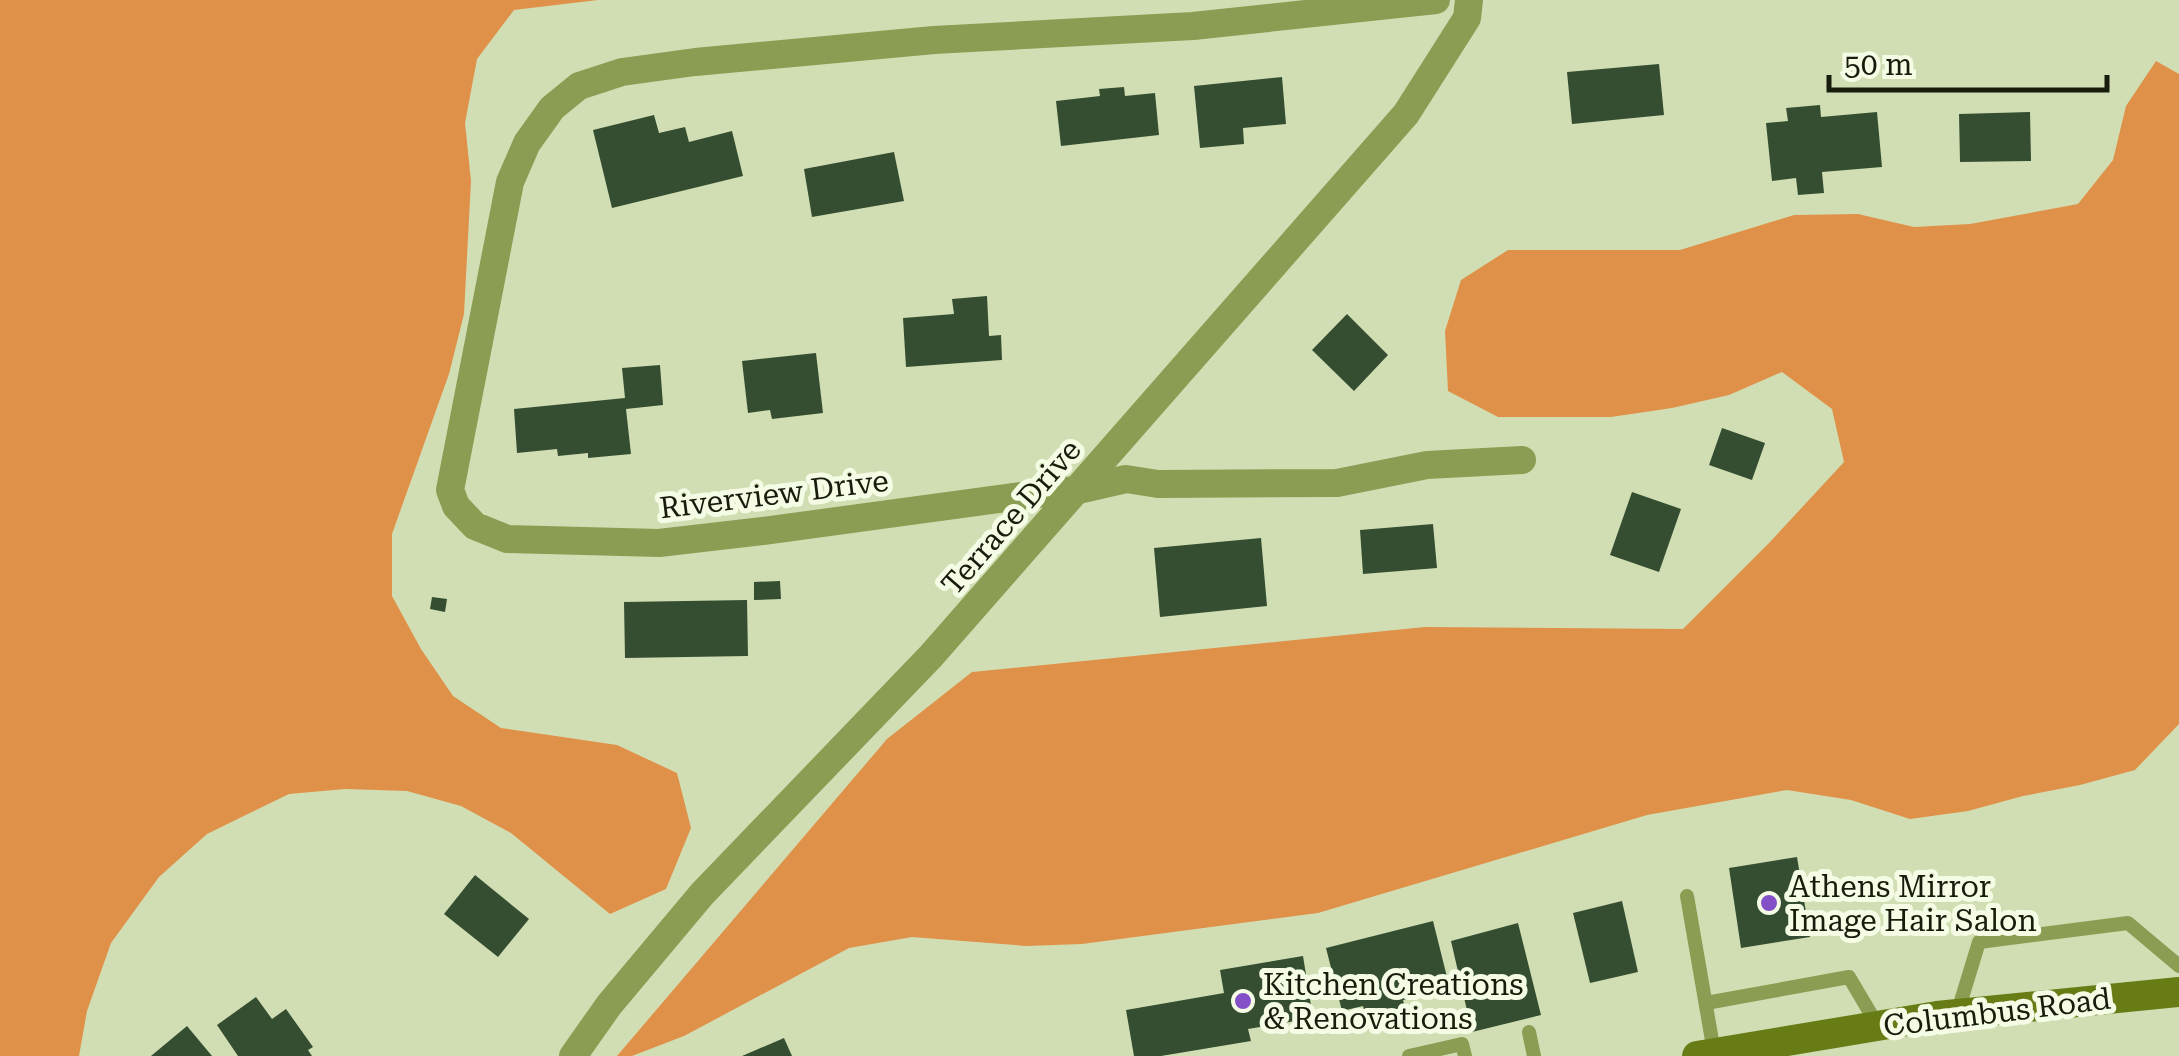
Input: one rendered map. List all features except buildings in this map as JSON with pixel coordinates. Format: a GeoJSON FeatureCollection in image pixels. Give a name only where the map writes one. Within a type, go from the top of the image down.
{"type":"FeatureCollection","features":[{"type":"Feature","properties":{"kind":"main road","name":"Columbus Road"},"geometry":{"type":"LineString","coordinates":[[1706,1054],[1957,1014],[2179,992]]}},
{"type":"Feature","properties":{"kind":"street","name":"Riverview Drive"},"geometry":{"type":"LineString","coordinates":[[1436,0],[1193,26],[934,40],[695,62],[622,72],[579,86],[552,108],[526,143],[510,182],[450,490],[456,506],[475,526],[507,539],[659,543],[1078,490],[1126,479],[1158,484],[1337,483],[1427,465],[1522,460]]}},
{"type":"Feature","properties":{"kind":"street","name":"Terrace Drive"},"geometry":{"type":"LineString","coordinates":[[573,1056],[609,1005],[702,894],[932,656],[1406,114],[1467,18],[1469,0]]}},
{"type":"Feature","properties":{"kind":"lane"},"geometry":{"type":"LineString","coordinates":[[1687,896],[1706,1003],[1706,1054]]}},
{"type":"Feature","properties":{"kind":"lane"},"geometry":{"type":"LineString","coordinates":[[1957,1014],[1979,942],[2128,923],[2179,966]]}},
{"type":"Feature","properties":{"kind":"lane"},"geometry":{"type":"LineString","coordinates":[[1706,1003],[1849,978],[1878,1026]]}},
{"type":"Feature","properties":{"kind":"lane"},"geometry":{"type":"LineString","coordinates":[[1529,1032],[1534,1056]]}},
{"type":"Feature","properties":{"kind":"lane"},"geometry":{"type":"LineString","coordinates":[[1409,1056],[1462,1044],[1465,1056]]}},
{"type":"Feature","properties":{"kind":"shaded area"},"geometry":{"type":"Polygon","coordinates":[[[0,0],[598,0],[514,10],[477,59],[465,123],[471,181],[464,314],[449,374],[392,534],[392,596],[453,696],[501,728],[617,745],[677,773],[691,828],[666,889],[610,914],[511,833],[461,806],[407,791],[345,789],[289,794],[207,834],[159,877],[111,943],[87,1011],[79,1056],[0,1056],[0,0]]]}},
{"type":"Feature","properties":{"kind":"shaded area"},"geometry":{"type":"Polygon","coordinates":[[[2156,61],[2179,74],[2179,724],[2135,770],[1968,811],[1910,819],[1851,800],[1787,790],[1647,815],[1318,913],[1082,944],[1026,946],[912,937],[849,948],[684,1036],[632,1056],[617,1056],[887,739],[972,672],[1425,627],[1683,629],[1844,462],[1832,409],[1782,372],[1729,395],[1672,408],[1611,417],[1498,417],[1448,391],[1445,331],[1461,280],[1508,250],[1680,250],[1794,215],[1858,214],[1914,227],[1970,224],[2078,204],[2113,160],[2126,106],[2156,61]]]}},
{"type":"Feature","properties":{"kind":"place","name":"Athens Mirror Image Hair Salon"},"geometry":{"type":"Point","coordinates":[1769,903]}},
{"type":"Feature","properties":{"kind":"place","name":"Kitchen Creations & Renovations"},"geometry":{"type":"Point","coordinates":[1243,1001]}}]}
